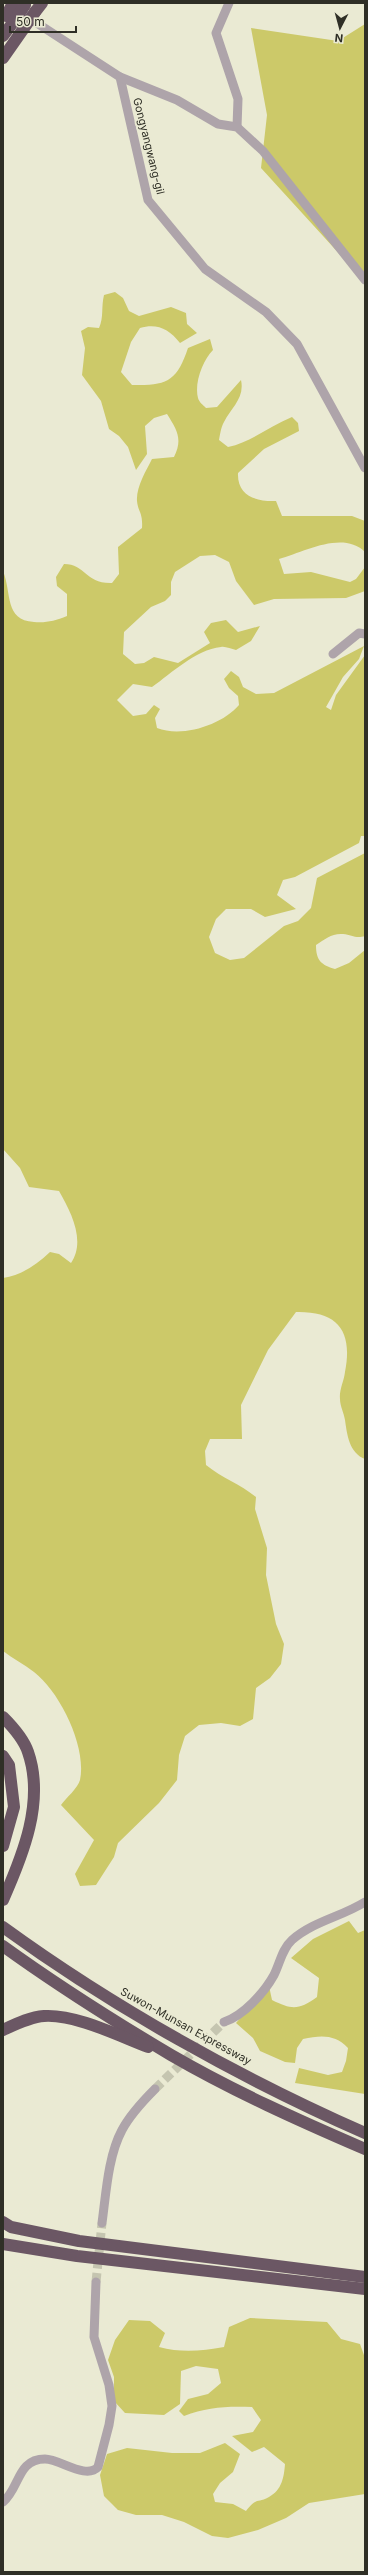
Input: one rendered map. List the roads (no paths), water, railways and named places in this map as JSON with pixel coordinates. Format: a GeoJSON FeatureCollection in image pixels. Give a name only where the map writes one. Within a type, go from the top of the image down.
{"type":"FeatureCollection","features":[{"type":"Feature","properties":{"kind":"highway"},"geometry":{"type":"LineString","coordinates":[[3,36],[10,19],[12,3]]}},
{"type":"Feature","properties":{"kind":"highway"},"geometry":{"type":"LineString","coordinates":[[3,31],[10,19],[32,6]]}},
{"type":"Feature","properties":{"kind":"highway"},"geometry":{"type":"LineString","coordinates":[[3,58],[24,28],[32,6]]}},
{"type":"Feature","properties":{"kind":"highway"},"geometry":{"type":"LineString","coordinates":[[3,1717],[28,1750],[35,1786],[30,1825],[14,1875],[3,1900]]}},
{"type":"Feature","properties":{"kind":"highway"},"geometry":{"type":"LineString","coordinates":[[3,1756],[9,1765],[14,1807],[3,1846]]}},
{"type":"Feature","properties":{"kind":"highway","name":"Suwon-Munsan Expressway"},"geometry":{"type":"LineString","coordinates":[[4,1928],[111,1999],[204,2053],[331,2118],[365,2133]]}},
{"type":"Feature","properties":{"kind":"highway"},"geometry":{"type":"LineString","coordinates":[[3,1946],[43,1975],[172,2056],[248,2095],[365,2149]]}},
{"type":"Feature","properties":{"kind":"highway"},"geometry":{"type":"LineString","coordinates":[[3,2030],[23,2021],[45,2016],[76,2020],[172,2056]]}},
{"type":"Feature","properties":{"kind":"highway"},"geometry":{"type":"LineString","coordinates":[[3,2222],[11,2227],[79,2242],[365,2277]]}},
{"type":"Feature","properties":{"kind":"highway"},"geometry":{"type":"LineString","coordinates":[[3,2244],[77,2256],[365,2289]]}},
{"type":"Feature","properties":{"kind":"street"},"geometry":{"type":"LineString","coordinates":[[7,3],[120,77],[177,100],[218,124],[237,127],[263,151],[365,280]]}},
{"type":"Feature","properties":{"kind":"street"},"geometry":{"type":"LineString","coordinates":[[229,3],[216,33],[238,99],[237,127]]}},
{"type":"Feature","properties":{"kind":"street","name":"Gongyangwang-gil"},"geometry":{"type":"LineString","coordinates":[[120,77],[148,200],[205,269],[266,312],[297,344],[365,468]]}},
{"type":"Feature","properties":{"kind":"street"},"geometry":{"type":"LineString","coordinates":[[333,654],[359,633],[365,634]]}},
{"type":"Feature","properties":{"kind":"street"},"geometry":{"type":"LineString","coordinates":[[224,2022],[234,2019],[259,1994],[274,1976],[287,1945],[292,1940],[311,1925],[337,1917],[365,1902]]}},
{"type":"Feature","properties":{"kind":"street"},"geometry":{"type":"LineString","coordinates":[[102,2223],[112,2160],[120,2134],[129,2118],[154,2089]]}},
{"type":"Feature","properties":{"kind":"street"},"geometry":{"type":"LineString","coordinates":[[3,2502],[12,2492],[20,2472],[32,2461],[46,2459],[55,2460],[88,2471],[98,2467],[109,2425],[112,2406],[109,2385],[94,2337],[96,2282]]}},
{"type":"Feature","properties":{"kind":"tunnel"},"geometry":{"type":"LineString","coordinates":[[155,2089],[224,2022]]}},
{"type":"Feature","properties":{"kind":"tunnel"},"geometry":{"type":"LineString","coordinates":[[96,2282],[102,2223]]}}]}
